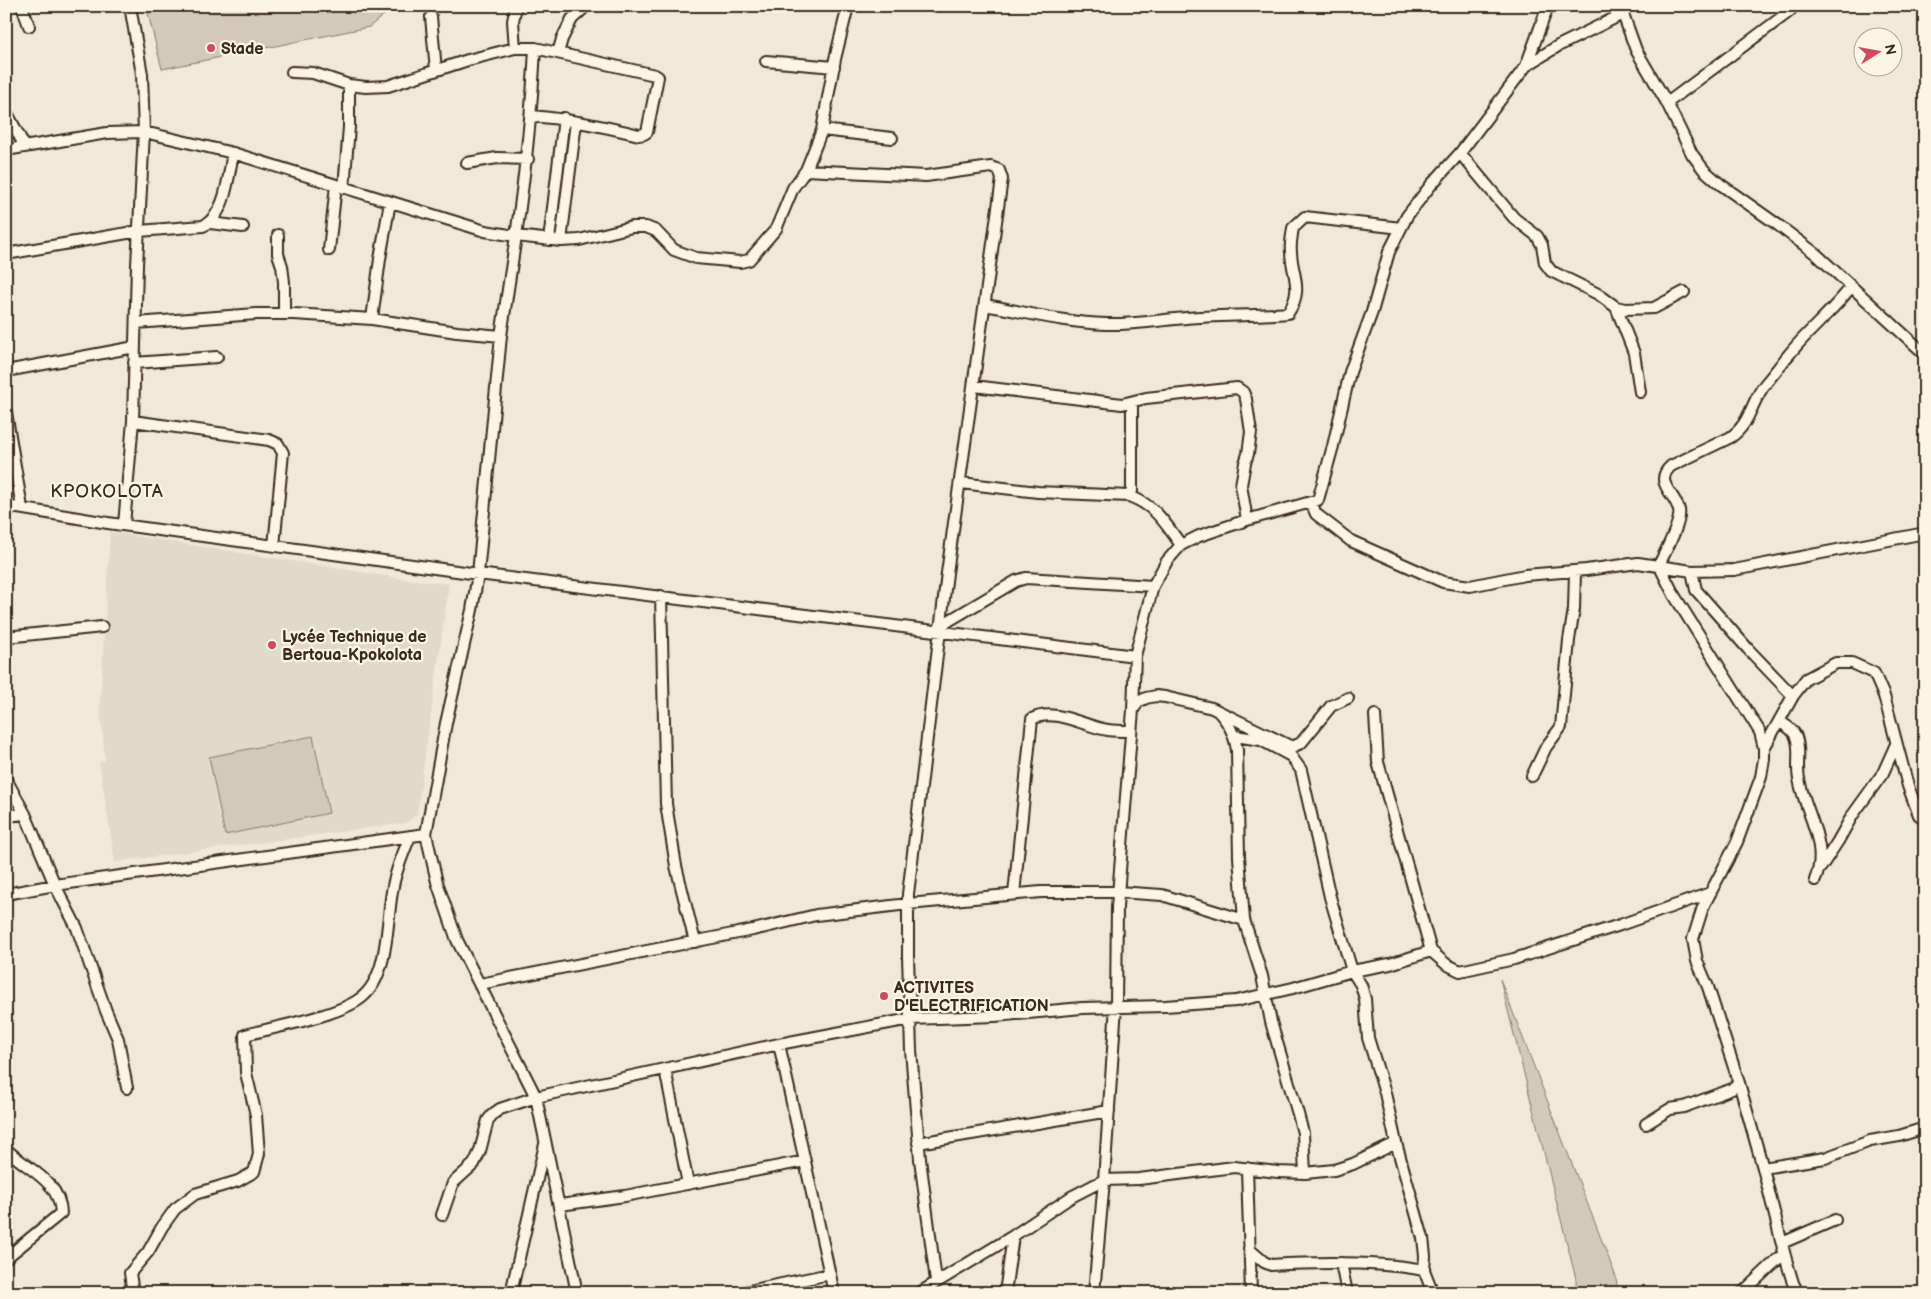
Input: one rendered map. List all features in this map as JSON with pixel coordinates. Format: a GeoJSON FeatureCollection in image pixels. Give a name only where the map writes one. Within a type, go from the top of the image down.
{"type":"FeatureCollection","features":[{"type":"Feature","properties":{"kind":"street"},"geometry":{"type":"LineString","coordinates":[[22,6],[29,26]]}},
{"type":"Feature","properties":{"kind":"street"},"geometry":{"type":"LineString","coordinates":[[124,525],[133,421],[144,132],[142,74],[130,6]]}},
{"type":"Feature","properties":{"kind":"street"},"geometry":{"type":"LineString","coordinates":[[515,48],[513,21],[516,6]]}},
{"type":"Feature","properties":{"kind":"street"},"geometry":{"type":"LineString","coordinates":[[558,53],[562,39],[572,19],[586,6]]}},
{"type":"Feature","properties":{"kind":"street"},"geometry":{"type":"LineString","coordinates":[[6,150],[107,133],[144,132],[233,154],[485,231],[562,241],[579,240],[632,227],[646,227],[656,231],[674,250],[696,258],[740,262],[749,260],[776,229],[793,188],[806,170],[822,130],[848,6]]}},
{"type":"Feature","properties":{"kind":"street"},"geometry":{"type":"LineString","coordinates":[[1094,1293],[1116,1006],[1118,892],[1133,710],[1135,656],[1153,586],[1167,561],[1181,545],[1199,536],[1247,520],[1318,500],[1350,372],[1372,312],[1389,252],[1407,216],[1460,153],[1526,66],[1548,6]]}},
{"type":"Feature","properties":{"kind":"street"},"geometry":{"type":"LineString","coordinates":[[1668,103],[1790,10],[1792,6]]}},
{"type":"Feature","properties":{"kind":"street"},"geometry":{"type":"LineString","coordinates":[[1526,66],[1623,10],[1636,50],[1668,103],[1692,154],[1704,170],[1816,254],[1925,354]]}},
{"type":"Feature","properties":{"kind":"street"},"geometry":{"type":"LineString","coordinates":[[431,17],[436,70]]}},
{"type":"Feature","properties":{"kind":"street"},"geometry":{"type":"LineString","coordinates":[[292,72],[313,74],[366,88],[388,86],[436,70],[515,48],[535,48],[600,61],[658,77],[647,132],[644,134],[638,135],[564,118],[532,116]]}},
{"type":"Feature","properties":{"kind":"street"},"geometry":{"type":"LineString","coordinates":[[535,48],[528,158],[501,336],[478,574],[472,610],[446,723],[426,834],[437,882],[457,940],[536,1097],[578,1293]]}},
{"type":"Feature","properties":{"kind":"street"},"geometry":{"type":"LineString","coordinates":[[766,61],[834,67]]}},
{"type":"Feature","properties":{"kind":"street"},"geometry":{"type":"LineString","coordinates":[[329,250],[350,127],[349,84]]}},
{"type":"Feature","properties":{"kind":"street"},"geometry":{"type":"LineString","coordinates":[[6,111],[25,147]]}},
{"type":"Feature","properties":{"kind":"street"},"geometry":{"type":"LineString","coordinates":[[549,240],[564,118]]}},
{"type":"Feature","properties":{"kind":"street"},"geometry":{"type":"LineString","coordinates":[[562,241],[576,122]]}},
{"type":"Feature","properties":{"kind":"street"},"geometry":{"type":"LineString","coordinates":[[822,130],[892,138]]}},
{"type":"Feature","properties":{"kind":"street"},"geometry":{"type":"LineString","coordinates":[[1460,153],[1514,218],[1537,236],[1542,245],[1545,263],[1551,271],[1598,294],[1616,307],[1624,309],[1654,308],[1684,292]]}},
{"type":"Feature","properties":{"kind":"street"},"geometry":{"type":"LineString","coordinates":[[210,223],[220,211],[233,154]]}},
{"type":"Feature","properties":{"kind":"street"},"geometry":{"type":"LineString","coordinates":[[467,163],[497,158],[528,158]]}},
{"type":"Feature","properties":{"kind":"street"},"geometry":{"type":"LineString","coordinates":[[806,170],[926,176],[991,167],[999,170],[1002,179],[940,629],[908,904],[910,1019],[918,1143],[936,1281]]}},
{"type":"Feature","properties":{"kind":"street"},"geometry":{"type":"LineString","coordinates":[[372,319],[390,202]]}},
{"type":"Feature","properties":{"kind":"street"},"geometry":{"type":"LineString","coordinates":[[985,305],[1054,318],[1105,324],[1288,313],[1295,302],[1297,283],[1291,252],[1293,228],[1305,217],[1401,228]]}},
{"type":"Feature","properties":{"kind":"street"},"geometry":{"type":"LineString","coordinates":[[6,254],[139,231],[196,228],[210,223],[243,227]]}},
{"type":"Feature","properties":{"kind":"street"},"geometry":{"type":"LineString","coordinates":[[278,235],[278,254],[284,282],[284,314]]}},
{"type":"Feature","properties":{"kind":"street"},"geometry":{"type":"LineString","coordinates":[[1659,566],[1679,520],[1680,512],[1667,489],[1664,480],[1665,471],[1731,437],[1740,430],[1745,423],[1752,404],[1766,383],[1797,345],[1838,304],[1851,288]]}},
{"type":"Feature","properties":{"kind":"street"},"geometry":{"type":"LineString","coordinates":[[1616,307],[1634,353],[1640,392]]}},
{"type":"Feature","properties":{"kind":"street"},"geometry":{"type":"LineString","coordinates":[[136,322],[256,314],[284,314],[372,319],[457,332],[501,336]]}},
{"type":"Feature","properties":{"kind":"street"},"geometry":{"type":"LineString","coordinates":[[6,371],[135,347]]}},
{"type":"Feature","properties":{"kind":"street"},"geometry":{"type":"LineString","coordinates":[[134,363],[217,357]]}},
{"type":"Feature","properties":{"kind":"street"},"geometry":{"type":"LineString","coordinates":[[974,386],[1122,404],[1146,398],[1237,388],[1243,392],[1246,399],[1251,432],[1241,485],[1247,520]]}},
{"type":"Feature","properties":{"kind":"street"},"geometry":{"type":"LineString","coordinates":[[1129,496],[1132,490],[1132,402]]}},
{"type":"Feature","properties":{"kind":"street"},"geometry":{"type":"LineString","coordinates":[[6,412],[22,508]]}},
{"type":"Feature","properties":{"kind":"street"},"geometry":{"type":"LineString","coordinates":[[133,421],[269,440],[278,444],[283,453],[274,546]]}},
{"type":"Feature","properties":{"kind":"street"},"geometry":{"type":"LineString","coordinates":[[961,484],[1038,492],[1129,496],[1141,501],[1159,514],[1181,545]]}},
{"type":"Feature","properties":{"kind":"street"},"geometry":{"type":"LineString","coordinates":[[1311,502],[1316,514],[1351,541],[1443,582],[1470,586],[1524,575],[1638,563],[1692,571],[1734,570],[1925,533]]}},
{"type":"Feature","properties":{"kind":"street"},"geometry":{"type":"LineString","coordinates":[[6,506],[124,525],[478,574],[940,629],[1135,656]]}},
{"type":"Feature","properties":{"kind":"street"},"geometry":{"type":"LineString","coordinates":[[1659,566],[1674,595],[1760,732],[1764,748],[1761,777],[1737,842],[1703,907],[1693,939],[1698,961],[1739,1084],[1785,1256],[1798,1293]]}},
{"type":"Feature","properties":{"kind":"street"},"geometry":{"type":"LineString","coordinates":[[1532,776],[1546,747],[1562,727],[1569,640],[1574,609],[1575,571]]}},
{"type":"Feature","properties":{"kind":"street"},"geometry":{"type":"LineString","coordinates":[[1692,571],[1696,590],[1748,650],[1793,696]]}},
{"type":"Feature","properties":{"kind":"street"},"geometry":{"type":"LineString","coordinates":[[940,629],[1016,581],[1026,578],[1153,586]]}},
{"type":"Feature","properties":{"kind":"street"},"geometry":{"type":"LineString","coordinates":[[661,596],[666,804],[676,866],[695,942]]}},
{"type":"Feature","properties":{"kind":"street"},"geometry":{"type":"LineString","coordinates":[[6,636],[102,627]]}},
{"type":"Feature","properties":{"kind":"street"},"geometry":{"type":"LineString","coordinates":[[1764,748],[1793,696],[1806,679],[1836,663],[1852,664],[1864,668],[1874,673],[1884,696],[1896,744],[1919,815],[1925,819]]}},
{"type":"Feature","properties":{"kind":"street"},"geometry":{"type":"LineString","coordinates":[[1133,710],[1138,702],[1156,696],[1212,708],[1292,747],[1301,743],[1330,706],[1348,698]]}},
{"type":"Feature","properties":{"kind":"street"},"geometry":{"type":"LineString","coordinates":[[1218,711],[1228,722],[1235,736],[1237,750],[1239,857],[1244,920],[1262,976],[1271,1022],[1303,1133],[1305,1173]]}},
{"type":"Feature","properties":{"kind":"street"},"geometry":{"type":"LineString","coordinates":[[1375,715],[1378,762],[1431,951],[1446,964],[1460,971],[1514,959],[1620,925],[1710,892]]}},
{"type":"Feature","properties":{"kind":"street"},"geometry":{"type":"LineString","coordinates":[[1014,894],[1032,719],[1061,716],[1107,730],[1131,731]]}},
{"type":"Feature","properties":{"kind":"street"},"geometry":{"type":"LineString","coordinates":[[1779,721],[1796,734],[1799,751],[1799,778],[1818,836],[1821,867]]}},
{"type":"Feature","properties":{"kind":"street"},"geometry":{"type":"LineString","coordinates":[[1235,736],[1260,740],[1291,756],[1301,770],[1330,897],[1352,971],[1361,985],[1365,999],[1368,1038],[1385,1093],[1396,1143],[1423,1238],[1424,1270],[1433,1293]]}},
{"type":"Feature","properties":{"kind":"street"},"geometry":{"type":"LineString","coordinates":[[1815,880],[1852,816],[1883,774],[1896,744]]}},
{"type":"Feature","properties":{"kind":"street"},"geometry":{"type":"LineString","coordinates":[[6,779],[25,814],[55,885],[77,928],[106,1011],[118,1039],[127,1088]]}},
{"type":"Feature","properties":{"kind":"street"},"geometry":{"type":"LineString","coordinates":[[6,816],[25,814]]}},
{"type":"Feature","properties":{"kind":"street"},"geometry":{"type":"LineString","coordinates":[[6,894],[55,885],[426,834]]}},
{"type":"Feature","properties":{"kind":"street"},"geometry":{"type":"LineString","coordinates":[[133,1293],[130,1272],[148,1252],[175,1209],[195,1194],[238,1181],[254,1172],[259,1154],[256,1115],[246,1073],[245,1035],[332,1012],[360,999],[370,990],[380,970],[393,886],[410,836]]}},
{"type":"Feature","properties":{"kind":"street"},"geometry":{"type":"LineString","coordinates":[[480,984],[695,942],[816,915],[1014,894],[1118,892],[1162,895],[1244,920]]}},
{"type":"Feature","properties":{"kind":"street"},"geometry":{"type":"LineString","coordinates":[[442,1216],[453,1183],[474,1164],[480,1151],[488,1120],[500,1109],[536,1097],[779,1044],[910,1019],[995,1016],[1116,1006],[1165,1006],[1227,1002],[1352,971],[1390,964],[1431,951]]}},
{"type":"Feature","properties":{"kind":"street"},"geometry":{"type":"LineString","coordinates":[[779,1044],[834,1293]]}},
{"type":"Feature","properties":{"kind":"street"},"geometry":{"type":"LineString","coordinates":[[666,1069],[688,1184]]}},
{"type":"Feature","properties":{"kind":"street"},"geometry":{"type":"LineString","coordinates":[[1646,1124],[1670,1109],[1684,1107],[1724,1092],[1739,1084]]}},
{"type":"Feature","properties":{"kind":"street"},"geometry":{"type":"LineString","coordinates":[[918,1143],[1109,1111]]}},
{"type":"Feature","properties":{"kind":"street"},"geometry":{"type":"LineString","coordinates":[[1763,1168],[1825,1158],[1870,1141],[1898,1136],[1925,1128]]}},
{"type":"Feature","properties":{"kind":"street"},"geometry":{"type":"LineString","coordinates":[[511,1293],[546,1140]]}},
{"type":"Feature","properties":{"kind":"street"},"geometry":{"type":"LineString","coordinates":[[919,1293],[1013,1236],[1071,1197],[1104,1180],[1139,1179],[1234,1167],[1305,1173],[1344,1168],[1396,1143]]}},
{"type":"Feature","properties":{"kind":"street"},"geometry":{"type":"LineString","coordinates":[[6,1149],[52,1187],[60,1203],[61,1213],[6,1258]]}},
{"type":"Feature","properties":{"kind":"street"},"geometry":{"type":"LineString","coordinates":[[560,1205],[625,1196],[805,1161]]}},
{"type":"Feature","properties":{"kind":"street"},"geometry":{"type":"LineString","coordinates":[[1247,1168],[1251,1293]]}},
{"type":"Feature","properties":{"kind":"street"},"geometry":{"type":"LineString","coordinates":[[1782,1243],[1835,1220]]}},
{"type":"Feature","properties":{"kind":"street"},"geometry":{"type":"LineString","coordinates":[[1005,1293],[1013,1236]]}},
{"type":"Feature","properties":{"kind":"street"},"geometry":{"type":"LineString","coordinates":[[1249,1249],[1264,1262],[1271,1265],[1340,1263],[1398,1265],[1424,1270]]}},
{"type":"Feature","properties":{"kind":"street"},"geometry":{"type":"LineString","coordinates":[[1742,1293],[1780,1258],[1785,1256]]}},
{"type":"Feature","properties":{"kind":"street"},"geometry":{"type":"LineString","coordinates":[[1340,1263],[1347,1293]]}},
{"type":"Feature","properties":{"kind":"street"},"geometry":{"type":"LineString","coordinates":[[739,1293],[830,1274]]}},
{"type":"Feature","properties":{"kind":"shaded area","name":"Stade"},"geometry":{"type":"Polygon","coordinates":[[[146,6],[395,6],[369,27],[162,69],[146,6]]]}},
{"type":"Feature","properties":{"kind":"shaded area","name":"Lycée Technique de Bertoua-Kpokolota"},"geometry":{"type":"Polygon","coordinates":[[[110,532],[405,579],[449,584],[417,814],[406,823],[115,862],[99,762],[105,761],[100,705],[110,532]]]}},
{"type":"Feature","properties":{"kind":"shaded area"},"geometry":{"type":"Polygon","coordinates":[[[313,736],[329,813],[225,835],[209,757],[313,736]]]}},
{"type":"Feature","properties":{"kind":"shaded area"},"geometry":{"type":"Polygon","coordinates":[[[1500,979],[1616,1277],[1618,1293],[1576,1293],[1576,1279],[1500,979]]]}},
{"type":"Feature","properties":{"kind":"place","name":"Stade"},"geometry":{"type":"Point","coordinates":[211,48]}},
{"type":"Feature","properties":{"kind":"place","name":"Lycée Technique de Bertoua-Kpokolota"},"geometry":{"type":"Point","coordinates":[272,645]}},
{"type":"Feature","properties":{"kind":"place","name":"ACTIVITES D'ELECTRIFICATION"},"geometry":{"type":"Point","coordinates":[884,996]}},
{"type":"Feature","properties":{"kind":"district","name":"KPOKOLOTA"},"geometry":{"type":"Point","coordinates":[107,491]}}]}
